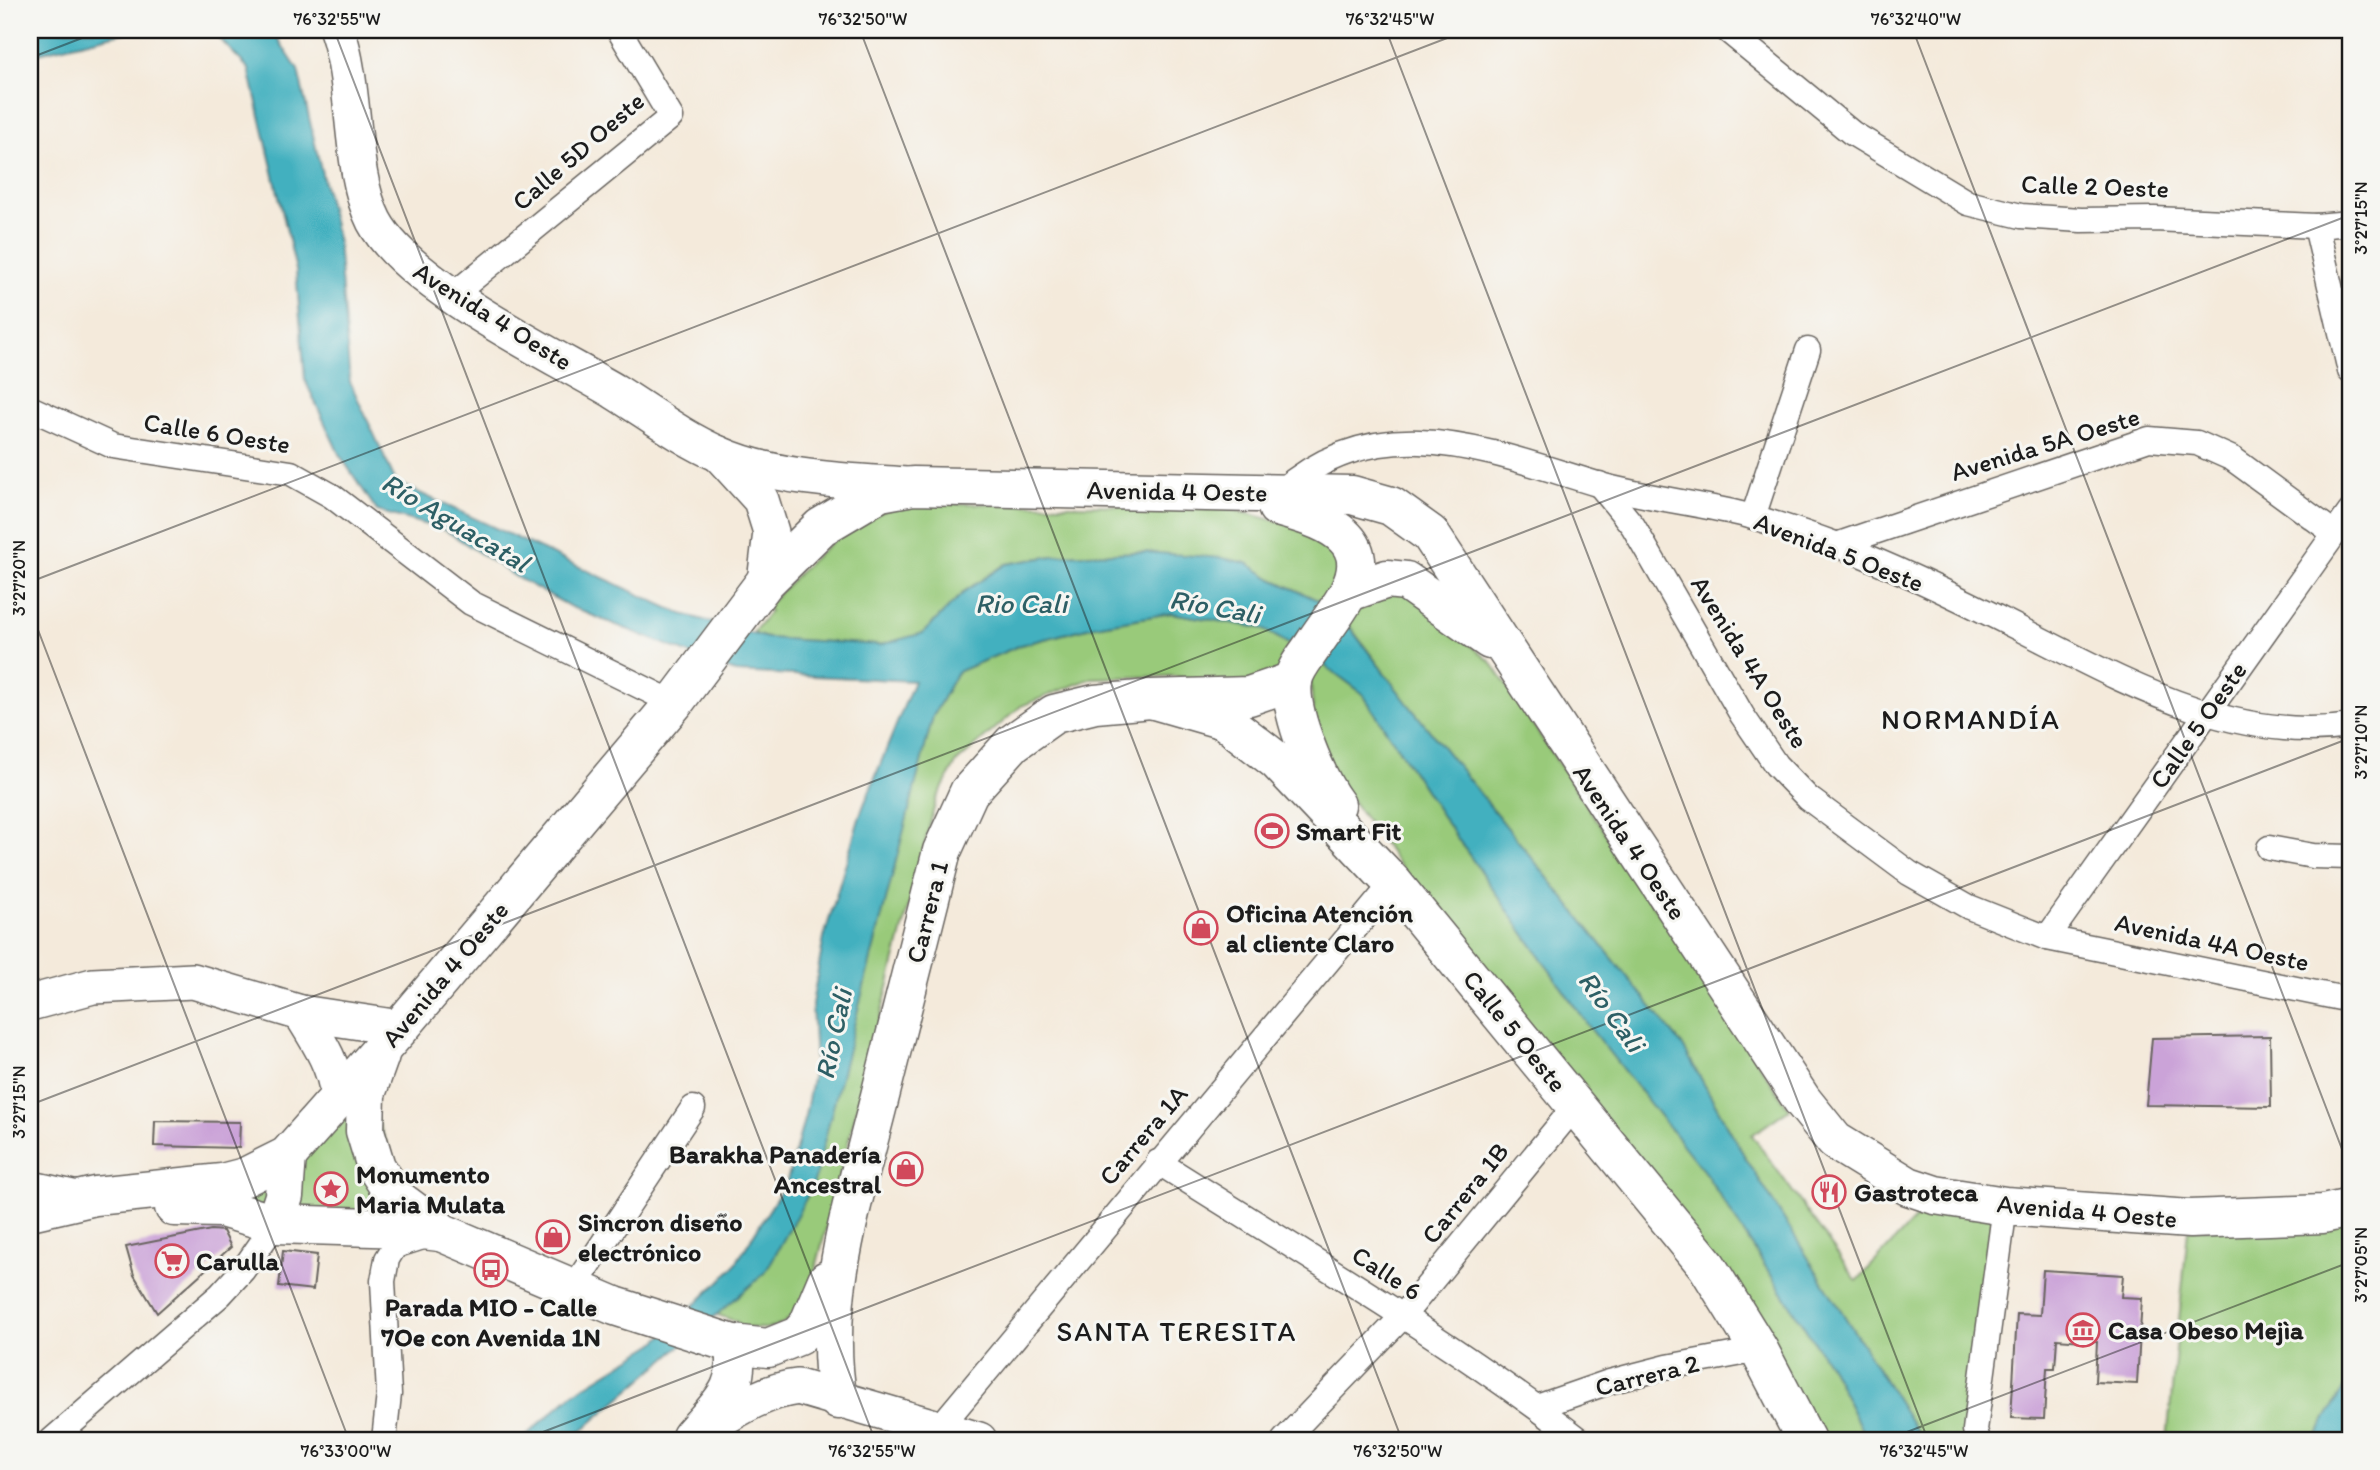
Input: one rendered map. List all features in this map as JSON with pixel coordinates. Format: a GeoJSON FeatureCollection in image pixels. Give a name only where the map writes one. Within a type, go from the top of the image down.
{"type":"FeatureCollection","features":[{"type":"Feature","properties":{"kind":"main road","name":"Avenida 4 Oeste"},"geometry":{"type":"LineString","coordinates":[[30,1212],[95,1196],[222,1183],[245,1177],[287,1156],[400,1028],[683,691],[759,591],[821,527],[880,492],[913,486],[1352,495],[1391,506],[1430,534],[1503,650],[1802,1100],[1835,1141],[1908,1186],[1935,1195],[2005,1206],[2190,1219],[2323,1214],[2350,1208]]}},
{"type":"Feature","properties":{"kind":"main road"},"geometry":{"type":"LineString","coordinates":[[1221,493],[1314,517],[1341,530],[1354,555],[1356,572],[1345,597],[1296,674],[1300,726],[1322,786],[1393,883]]}},
{"type":"Feature","properties":{"kind":"main road"},"geometry":{"type":"LineString","coordinates":[[1345,597],[1387,579],[1406,581],[1503,650]]}},
{"type":"Feature","properties":{"kind":"main road","name":"Carrera 1"},"geometry":{"type":"LineString","coordinates":[[843,1244],[942,851],[969,792],[1013,743],[1054,714],[1095,704],[1249,696],[1296,674]]}},
{"type":"Feature","properties":{"kind":"main road","name":"Calle 5 Oeste"},"geometry":{"type":"LineString","coordinates":[[1151,699],[1224,720],[1276,761],[1393,883],[1707,1266],[1759,1350],[1805,1440]]}},
{"type":"Feature","properties":{"kind":"main road"},"geometry":{"type":"LineString","coordinates":[[400,1028],[378,1058],[366,1094],[365,1131],[376,1167],[396,1198],[443,1233],[615,1306],[727,1342],[768,1348],[798,1336],[808,1325],[843,1244]]}},
{"type":"Feature","properties":{"kind":"main road"},"geometry":{"type":"LineString","coordinates":[[275,1224],[284,1196],[287,1156]]}},
{"type":"Feature","properties":{"kind":"main road","name":"Avenida 4 Oeste"},"geometry":{"type":"LineString","coordinates":[[30,1212],[129,1206],[222,1209],[275,1224],[405,1228],[443,1233]]}},
{"type":"Feature","properties":{"kind":"main road"},"geometry":{"type":"LineString","coordinates":[[838,1400],[832,1330],[843,1244]]}},
{"type":"Feature","properties":{"kind":"main road"},"geometry":{"type":"LineString","coordinates":[[689,1439],[726,1396],[736,1378],[727,1342]]}},
{"type":"Feature","properties":{"kind":"street","name":"Avenida 4 Oeste"},"geometry":{"type":"LineString","coordinates":[[337,30],[351,83],[363,184],[374,220],[409,264],[453,295],[719,454],[801,477],[913,486]]}},
{"type":"Feature","properties":{"kind":"street","name":"Calle 5D Oeste"},"geometry":{"type":"LineString","coordinates":[[453,295],[671,117],[618,30]]}},
{"type":"Feature","properties":{"kind":"street","name":"Calle 2 Oeste"},"geometry":{"type":"LineString","coordinates":[[1727,30],[1852,133],[1968,202],[2021,216],[2081,220],[2154,219],[2316,226],[2350,223]]}},
{"type":"Feature","properties":{"kind":"street"},"geometry":{"type":"LineString","coordinates":[[2316,226],[2350,371]]}},
{"type":"Feature","properties":{"kind":"street"},"geometry":{"type":"LineString","coordinates":[[1753,517],[1808,350]]}},
{"type":"Feature","properties":{"kind":"street","name":"Calle 6 Oeste"},"geometry":{"type":"LineString","coordinates":[[30,408],[113,446],[291,472],[332,496],[471,603],[683,691]]}},
{"type":"Feature","properties":{"kind":"street","name":"Avenida 5A Oeste"},"geometry":{"type":"LineString","coordinates":[[1836,545],[2149,439],[2197,443],[2233,459],[2334,533]]}},
{"type":"Feature","properties":{"kind":"street","name":"Avenida 5 Oeste"},"geometry":{"type":"LineString","coordinates":[[1279,493],[1314,467],[1377,442],[1449,443],[1517,457],[1599,484],[1753,517],[1836,545],[2016,627],[2105,672],[2206,713],[2265,728],[2322,730],[2350,726]]}},
{"type":"Feature","properties":{"kind":"street","name":"Avenida 4 Oeste"},"geometry":{"type":"LineString","coordinates":[[719,454],[761,499],[771,532],[759,591]]}},
{"type":"Feature","properties":{"kind":"street","name":"Avenida 4A Oeste"},"geometry":{"type":"LineString","coordinates":[[1599,484],[1633,526],[1742,715],[1776,765],[1808,798],[1909,873],[1969,907],[2046,938],[2350,1000]]}},
{"type":"Feature","properties":{"kind":"street","name":"Calle 5 Oeste"},"geometry":{"type":"LineString","coordinates":[[2046,938],[2350,512]]}},
{"type":"Feature","properties":{"kind":"street"},"geometry":{"type":"LineString","coordinates":[[2269,848],[2313,856],[2350,858]]}},
{"type":"Feature","properties":{"kind":"street","name":"Carrera 1A"},"geometry":{"type":"LineString","coordinates":[[966,1436],[1158,1162],[1393,883]]}},
{"type":"Feature","properties":{"kind":"street"},"geometry":{"type":"LineString","coordinates":[[30,1003],[93,986],[193,981],[301,1013],[400,1028]]}},
{"type":"Feature","properties":{"kind":"street"},"geometry":{"type":"LineString","coordinates":[[301,1013],[323,1048],[338,1096]]}},
{"type":"Feature","properties":{"kind":"street","name":"Carrera 1B"},"geometry":{"type":"LineString","coordinates":[[1284,1440],[1402,1317],[1576,1105]]}},
{"type":"Feature","properties":{"kind":"street"},"geometry":{"type":"LineString","coordinates":[[573,1287],[693,1108]]}},
{"type":"Feature","properties":{"kind":"street","name":"Calle 6"},"geometry":{"type":"LineString","coordinates":[[1158,1162],[1402,1317],[1580,1440]]}},
{"type":"Feature","properties":{"kind":"street"},"geometry":{"type":"LineString","coordinates":[[30,1183],[95,1196]]}},
{"type":"Feature","properties":{"kind":"street"},"geometry":{"type":"LineString","coordinates":[[1978,1440],[1975,1430],[2005,1206]]}},
{"type":"Feature","properties":{"kind":"street"},"geometry":{"type":"LineString","coordinates":[[52,1440],[220,1295],[243,1270],[275,1224]]}},
{"type":"Feature","properties":{"kind":"street"},"geometry":{"type":"LineString","coordinates":[[384,1440],[389,1394],[383,1281],[387,1259],[395,1246],[411,1238],[443,1233]]}},
{"type":"Feature","properties":{"kind":"street","name":"Carrera 2"},"geometry":{"type":"LineString","coordinates":[[1537,1408],[1644,1373],[1759,1350]]}},
{"type":"Feature","properties":{"kind":"street"},"geometry":{"type":"LineString","coordinates":[[689,1439],[758,1398],[780,1389],[798,1387],[966,1436]]}},
{"type":"Feature","properties":{"kind":"green space"},"geometry":{"type":"Polygon","coordinates":[[[911,503],[1223,507],[1307,529],[1333,543],[1341,574],[1324,603],[1272,579],[1247,563],[1145,552],[1059,555],[1006,564],[965,591],[923,634],[880,645],[767,638],[753,633],[770,611],[766,607],[831,543],[867,519],[911,503]]]}},
{"type":"Feature","properties":{"kind":"green space"},"geometry":{"type":"Polygon","coordinates":[[[1404,590],[1491,662],[1789,1109],[1752,1135],[1857,1281],[1927,1206],[2003,1217],[1978,1440],[1922,1440],[1745,1157],[1682,1045],[1408,704],[1345,620],[1351,607],[1404,590]]]}},
{"type":"Feature","properties":{"kind":"green space"},"geometry":{"type":"Polygon","coordinates":[[[1171,613],[1261,628],[1295,648],[1277,675],[1230,686],[1174,676],[1092,678],[1021,706],[956,763],[936,800],[808,1299],[785,1322],[769,1328],[737,1325],[738,1322],[715,1314],[765,1273],[874,938],[933,716],[957,672],[1021,645],[1095,626],[1171,613]]]}},
{"type":"Feature","properties":{"kind":"green space"},"geometry":{"type":"Polygon","coordinates":[[[1319,661],[1362,693],[1444,819],[1590,1028],[1706,1174],[1832,1370],[1867,1440],[1824,1440],[1338,782],[1314,725],[1310,672],[1319,661]]]}},
{"type":"Feature","properties":{"kind":"green space"},"geometry":{"type":"Polygon","coordinates":[[[366,1094],[417,1216],[129,1206],[222,1183],[366,1094]]]}},
{"type":"Feature","properties":{"kind":"green space"},"geometry":{"type":"Polygon","coordinates":[[[2350,1220],[2350,1377],[2314,1440],[2167,1440],[2188,1230],[2350,1220]]]}},
{"type":"Feature","properties":{"kind":"water"},"geometry":{"type":"Polygon","coordinates":[[[30,30],[135,30],[30,55],[30,30]]]}},
{"type":"Feature","properties":{"kind":"water","name":"Rio Cali"},"geometry":{"type":"Polygon","coordinates":[[[211,30],[272,30],[298,70],[338,243],[350,382],[396,482],[679,613],[767,638],[880,645],[923,633],[965,591],[1006,564],[1059,555],[1145,552],[1222,558],[1247,563],[1272,579],[1324,603],[1344,620],[1408,704],[1682,1045],[1745,1157],[1922,1440],[1867,1440],[1832,1370],[1706,1174],[1590,1028],[1444,819],[1362,693],[1319,661],[1261,628],[1171,613],[1095,626],[1021,645],[957,672],[933,716],[813,1186],[765,1273],[571,1440],[521,1440],[574,1393],[655,1343],[733,1268],[787,1181],[805,1116],[815,1063],[812,1004],[824,937],[861,812],[914,681],[735,672],[571,607],[516,577],[445,530],[377,511],[339,454],[305,380],[296,270],[249,69],[211,30]]]}},
{"type":"Feature","properties":{"kind":"water"},"geometry":{"type":"Polygon","coordinates":[[[2350,1377],[2350,1440],[2314,1440],[2350,1377]]]}},
{"type":"Feature","properties":{"kind":"building"},"geometry":{"type":"Polygon","coordinates":[[[2270,1036],[2271,1107],[2146,1105],[2152,1038],[2270,1036]]]}},
{"type":"Feature","properties":{"kind":"building"},"geometry":{"type":"Polygon","coordinates":[[[155,1121],[240,1122],[239,1148],[154,1146],[155,1121]]]}},
{"type":"Feature","properties":{"kind":"building","name":"Carulla"},"geometry":{"type":"Polygon","coordinates":[[[211,1230],[223,1231],[231,1247],[157,1313],[134,1275],[126,1247],[211,1230]]]}},
{"type":"Feature","properties":{"kind":"building"},"geometry":{"type":"Polygon","coordinates":[[[283,1251],[317,1255],[313,1290],[279,1286],[283,1251]]]}},
{"type":"Feature","properties":{"kind":"building"},"geometry":{"type":"Polygon","coordinates":[[[2043,1270],[2123,1275],[2121,1297],[2142,1298],[2137,1384],[2095,1382],[2097,1342],[2057,1339],[2055,1368],[2047,1368],[2044,1419],[2011,1418],[2017,1314],[2040,1315],[2043,1270]]]}},
{"type":"Feature","properties":{"kind":"place","name":"Smart Fit"},"geometry":{"type":"Point","coordinates":[1272,831]}},
{"type":"Feature","properties":{"kind":"place","name":"Oficina Atención al cliente Claro"},"geometry":{"type":"Point","coordinates":[1201,928]}},
{"type":"Feature","properties":{"kind":"place","name":"Barakha Panadería Ancestral"},"geometry":{"type":"Point","coordinates":[906,1169]}},
{"type":"Feature","properties":{"kind":"place","name":"Monumento Maria Mulata"},"geometry":{"type":"Point","coordinates":[331,1189]}},
{"type":"Feature","properties":{"kind":"place","name":"Gastroteca"},"geometry":{"type":"Point","coordinates":[1829,1192]}},
{"type":"Feature","properties":{"kind":"place","name":"Sincron diseño electrónico"},"geometry":{"type":"Point","coordinates":[553,1237]}},
{"type":"Feature","properties":{"kind":"place","name":"Carulla"},"geometry":{"type":"Point","coordinates":[172,1261]}},
{"type":"Feature","properties":{"kind":"place","name":"Parada MIO - Calle 7Oe con Avenida 1N"},"geometry":{"type":"Point","coordinates":[491,1270]}},
{"type":"Feature","properties":{"kind":"place","name":"Casa Obeso Mejìa"},"geometry":{"type":"Point","coordinates":[2083,1330]}},
{"type":"Feature","properties":{"kind":"district","name":"NORMANDÍA"},"geometry":{"type":"Point","coordinates":[1971,719]}},
{"type":"Feature","properties":{"kind":"district","name":"SANTA TERESITA"},"geometry":{"type":"Point","coordinates":[1177,1331]}},
{"type":"Feature","properties":{"kind":"water label","name":"Río Aguacatal"},"geometry":{"type":"Point","coordinates":[456,522]}},
{"type":"Feature","properties":{"kind":"water label","name":"Río Cali"},"geometry":{"type":"Point","coordinates":[1215,606]}},
{"type":"Feature","properties":{"kind":"water label","name":"Río Cali"},"geometry":{"type":"Point","coordinates":[1612,1011]}},
{"type":"Feature","properties":{"kind":"water label","name":"Río Cali"},"geometry":{"type":"Point","coordinates":[833,1034]}}]}
